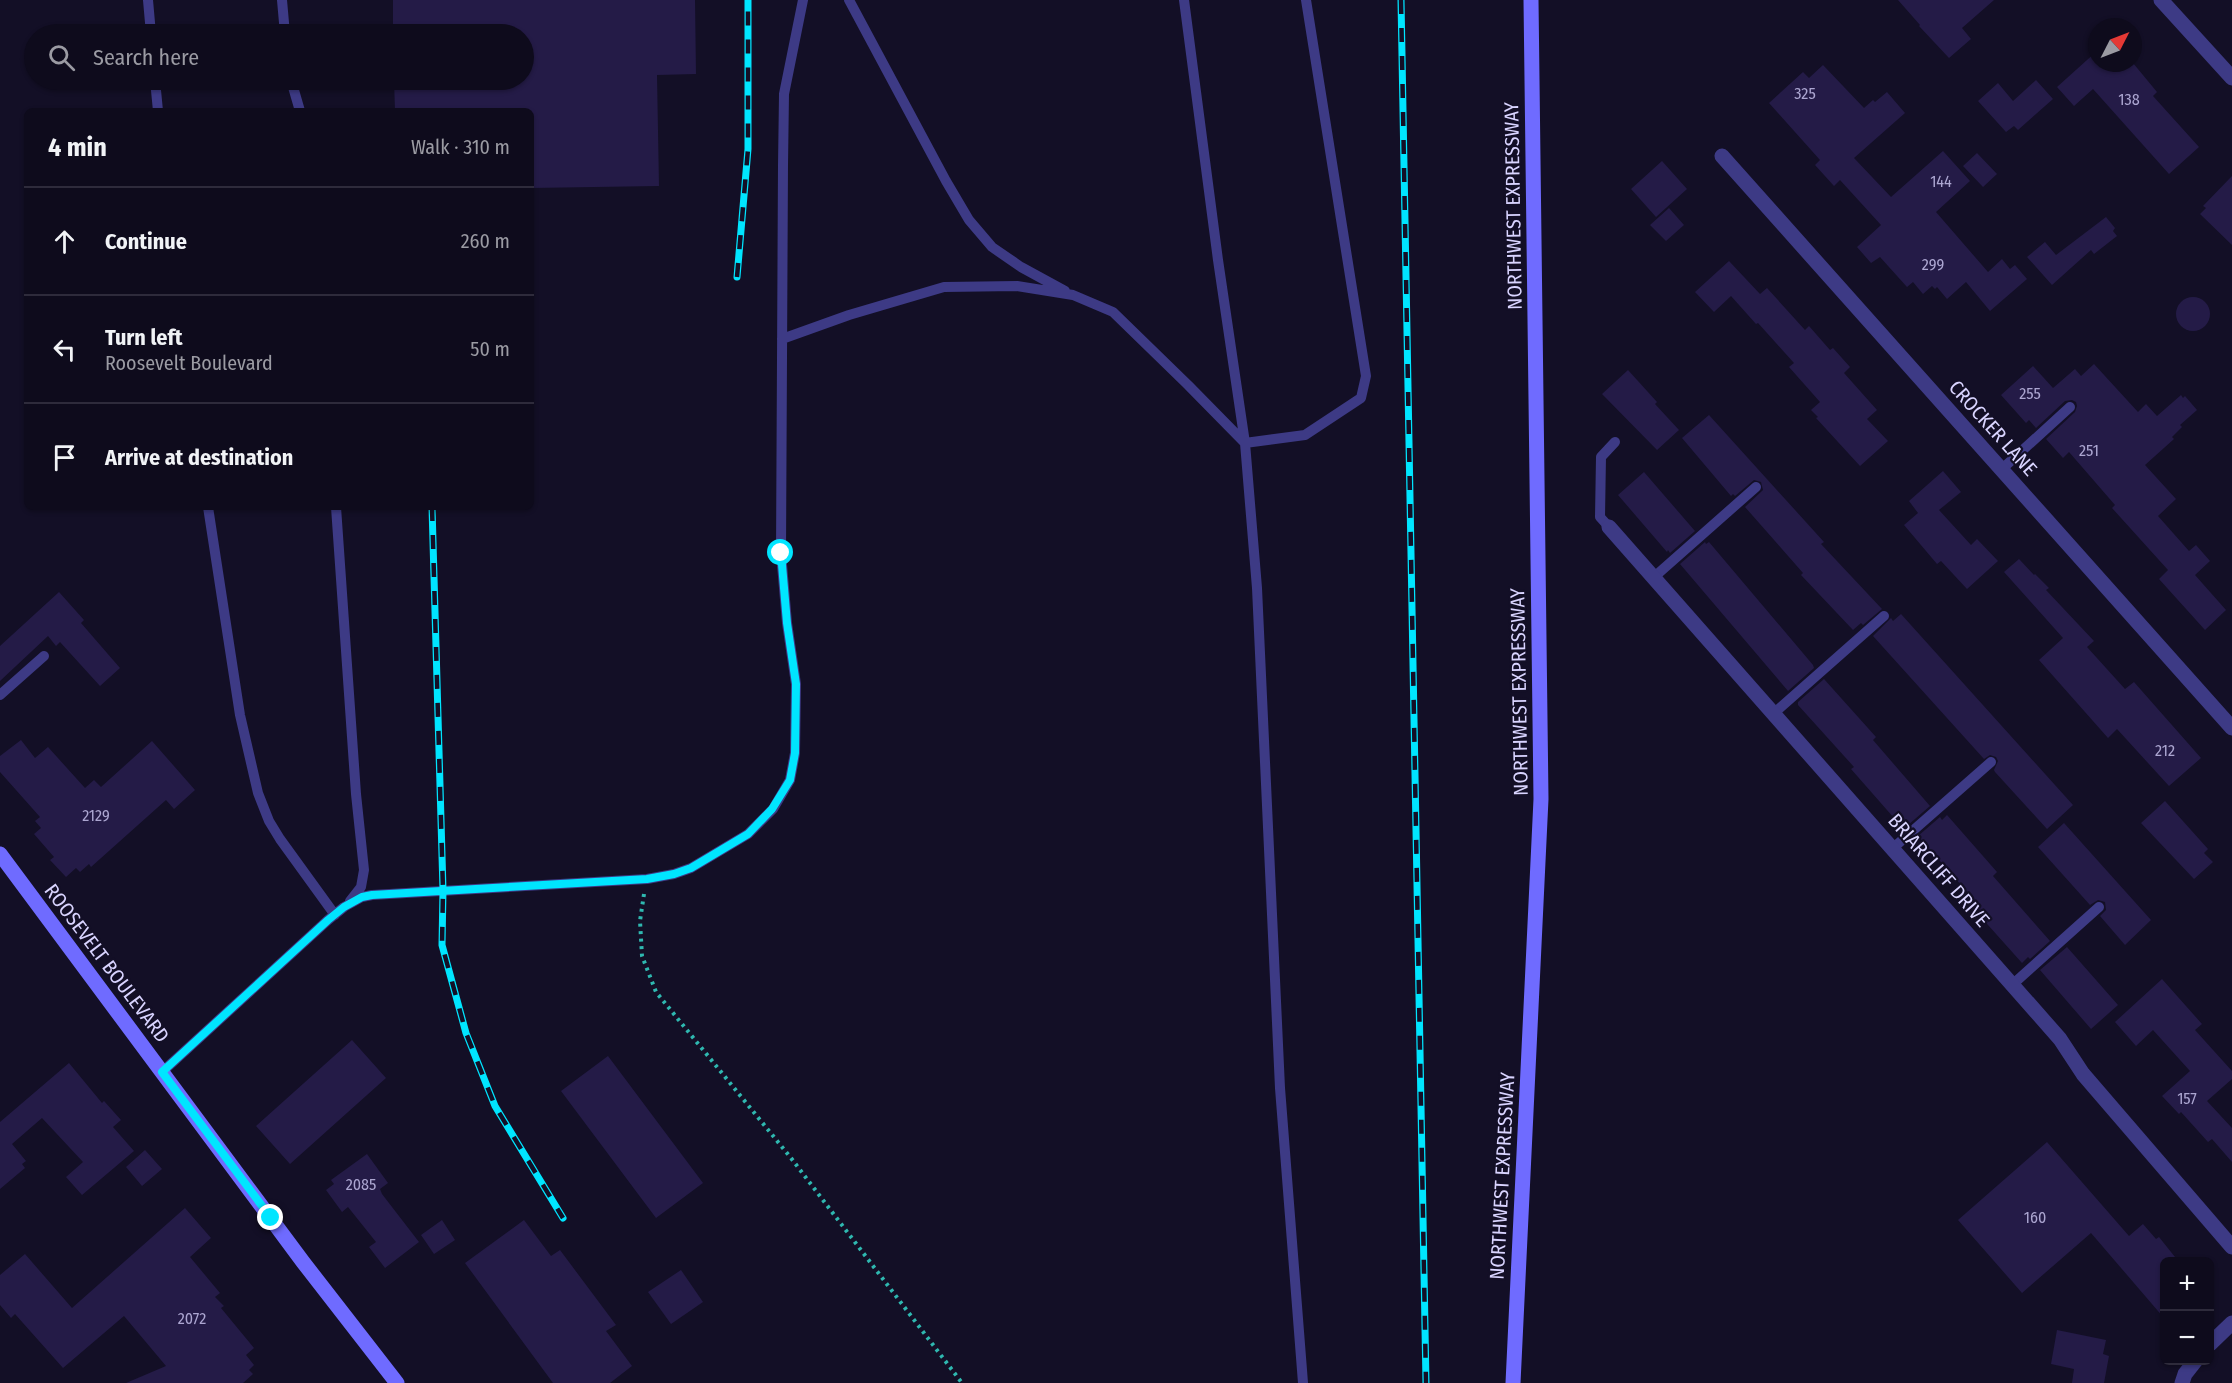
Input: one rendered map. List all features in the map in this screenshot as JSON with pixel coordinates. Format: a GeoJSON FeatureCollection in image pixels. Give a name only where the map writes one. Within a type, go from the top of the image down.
{"type":"FeatureCollection","features":[{"type":"Feature","properties":{"kind":"main road","name":"NORTHWEST EXPRESSWAY"},"geometry":{"type":"LineString","coordinates":[[1513,1383],[1541,799],[1531,0]]}},
{"type":"Feature","properties":{"kind":"main road","name":"ROOSEVELT BOULEVARD"},"geometry":{"type":"LineString","coordinates":[[0,854],[303,1262],[397,1383]]}},
{"type":"Feature","properties":{"kind":"street"},"geometry":{"type":"LineString","coordinates":[[2161,0],[2232,78]]}},
{"type":"Feature","properties":{"kind":"street","name":"CROCKER LANE"},"geometry":{"type":"LineString","coordinates":[[1722,156],[2232,728]]}},
{"type":"Feature","properties":{"kind":"street","name":"BRIARCLIFF DRIVE"},"geometry":{"type":"LineString","coordinates":[[1609,527],[2060,1039],[2083,1074],[2232,1246]]}},
{"type":"Feature","properties":{"kind":"street"},"geometry":{"type":"LineString","coordinates":[[2214,1340],[2232,1323]]}},
{"type":"Feature","properties":{"kind":"street"},"geometry":{"type":"LineString","coordinates":[[2182,1383],[2192,1365]]}},
{"type":"Feature","properties":{"kind":"lane"},"geometry":{"type":"LineString","coordinates":[[148,0],[150,24]]}},
{"type":"Feature","properties":{"kind":"lane"},"geometry":{"type":"LineString","coordinates":[[282,0],[284,24]]}},
{"type":"Feature","properties":{"kind":"lane"},"geometry":{"type":"LineString","coordinates":[[344,907],[362,897],[372,895],[647,879],[674,874],[691,868],[748,834],[772,809],[790,780],[795,753],[796,684],[787,623],[781,553],[784,94],[802,0]]}},
{"type":"Feature","properties":{"kind":"lane"},"geometry":{"type":"LineString","coordinates":[[849,0],[946,181],[969,220],[992,247],[1021,267],[1073,295],[1113,312],[1245,443]]}},
{"type":"Feature","properties":{"kind":"lane"},"geometry":{"type":"LineString","coordinates":[[1184,0],[1245,443],[1257,588],[1280,1088],[1303,1383]]}},
{"type":"Feature","properties":{"kind":"lane"},"geometry":{"type":"LineString","coordinates":[[1245,443],[1305,435],[1361,398],[1366,376],[1306,0]]}},
{"type":"Feature","properties":{"kind":"lane"},"geometry":{"type":"LineString","coordinates":[[156,90],[158,108]]}},
{"type":"Feature","properties":{"kind":"lane"},"geometry":{"type":"LineString","coordinates":[[294,90],[299,108]]}},
{"type":"Feature","properties":{"kind":"lane"},"geometry":{"type":"LineString","coordinates":[[782,339],[849,315],[944,287],[1017,286],[1073,295]]}},
{"type":"Feature","properties":{"kind":"lane"},"geometry":{"type":"LineString","coordinates":[[2002,469],[2070,407]]}},
{"type":"Feature","properties":{"kind":"lane"},"geometry":{"type":"LineString","coordinates":[[1609,527],[1600,516],[1601,457],[1615,442]]}},
{"type":"Feature","properties":{"kind":"lane"},"geometry":{"type":"LineString","coordinates":[[1653,578],[1756,487]]}},
{"type":"Feature","properties":{"kind":"lane"},"geometry":{"type":"LineString","coordinates":[[208,510],[240,715],[258,793],[275,830],[335,915]]}},
{"type":"Feature","properties":{"kind":"lane"},"geometry":{"type":"LineString","coordinates":[[162,1072],[344,907],[361,887],[364,870],[356,794],[336,510]]}},
{"type":"Feature","properties":{"kind":"lane"},"geometry":{"type":"LineString","coordinates":[[1773,714],[1884,616]]}},
{"type":"Feature","properties":{"kind":"lane"},"geometry":{"type":"LineString","coordinates":[[0,695],[44,656]]}},
{"type":"Feature","properties":{"kind":"lane"},"geometry":{"type":"LineString","coordinates":[[1892,849],[1991,762]]}},
{"type":"Feature","properties":{"kind":"lane"},"geometry":{"type":"LineString","coordinates":[[2012,985],[2099,907]]}},
{"type":"Feature","properties":{"kind":"path"},"geometry":{"type":"LineString","coordinates":[[647,879],[640,921],[642,956],[656,992],[790,1158],[962,1383]]}},
{"type":"Feature","properties":{"kind":"building"},"geometry":{"type":"Polygon","coordinates":[[[393,0],[695,0],[696,74],[657,75],[659,186],[534,188],[534,108],[395,108],[394,90],[534,90],[534,24],[393,24],[393,0]]]}},
{"type":"Feature","properties":{"kind":"building"},"geometry":{"type":"Polygon","coordinates":[[[1898,0],[1994,0],[1962,28],[1971,39],[1949,58],[1898,0]]]}},
{"type":"Feature","properties":{"kind":"building"},"geometry":{"type":"Polygon","coordinates":[[[2088,59],[2088,72],[2140,72],[2157,92],[2153,96],[2199,147],[2169,174],[2093,89],[2074,106],[2057,87],[2088,59]]]}},
{"type":"Feature","properties":{"kind":"building"},"geometry":{"type":"Polygon","coordinates":[[[1823,65],[1864,108],[1887,92],[1905,113],[1854,158],[1891,197],[1943,151],[1970,181],[1936,212],[1988,272],[2002,259],[2010,269],[2015,265],[2027,279],[1990,311],[1966,282],[1947,299],[1937,287],[1935,289],[1932,286],[1923,294],[1913,282],[1907,287],[1880,257],[1871,263],[1857,247],[1881,225],[1840,180],[1834,186],[1815,165],[1820,160],[1769,103],[1803,72],[1809,78],[1823,65]]]}},
{"type":"Feature","properties":{"kind":"building"},"geometry":{"type":"Polygon","coordinates":[[[2036,80],[2053,99],[2018,130],[2014,126],[2006,132],[1978,101],[1998,83],[2013,101],[2036,80]]]}},
{"type":"Feature","properties":{"kind":"building"},"geometry":{"type":"Polygon","coordinates":[[[1977,153],[1997,174],[1983,187],[1963,166],[1977,153]]]}},
{"type":"Feature","properties":{"kind":"building"},"geometry":{"type":"Polygon","coordinates":[[[1662,161],[1687,189],[1656,217],[1631,189],[1662,161]]]}},
{"type":"Feature","properties":{"kind":"building"},"geometry":{"type":"Polygon","coordinates":[[[2232,176],[2232,245],[2200,214],[2206,208],[2203,206],[2232,176]]]}},
{"type":"Feature","properties":{"kind":"building"},"geometry":{"type":"Polygon","coordinates":[[[1669,208],[1684,225],[1666,241],[1650,225],[1669,208]]]}},
{"type":"Feature","properties":{"kind":"building"},"geometry":{"type":"Polygon","coordinates":[[[2106,217],[2115,228],[2113,231],[2117,236],[2094,254],[2091,250],[2052,285],[2027,257],[2045,242],[2056,255],[2106,217]]]}},
{"type":"Feature","properties":{"kind":"building"},"geometry":{"type":"Polygon","coordinates":[[[1729,261],[1760,294],[1767,288],[1805,330],[1809,326],[1830,350],[1833,348],[1850,367],[1844,373],[1877,410],[1867,419],[1888,441],[1860,466],[1816,418],[1818,417],[1811,410],[1820,402],[1789,367],[1794,363],[1758,323],[1756,324],[1731,296],[1714,312],[1695,292],[1729,261]]]}},
{"type":"Feature","properties":{"kind":"building"},"geometry":{"type":"Polygon","coordinates":[[[2193,297],[2205,302],[2210,314],[2205,326],[2193,331],[2181,326],[2176,314],[2181,302],[2193,297]]]}},
{"type":"Feature","properties":{"kind":"building"},"geometry":{"type":"Polygon","coordinates":[[[2094,364],[2138,412],[2146,404],[2157,416],[2181,395],[2183,398],[2185,396],[2197,410],[2180,425],[2182,427],[2172,437],[2174,439],[2145,465],[2176,499],[2158,516],[2189,551],[2196,545],[2210,561],[2195,575],[2226,610],[2205,630],[2159,579],[2168,570],[2112,508],[2115,505],[2069,452],[2063,458],[2046,439],[2075,412],[2076,402],[2065,401],[2036,428],[2029,420],[2026,423],[2001,395],[2033,366],[2053,388],[2075,369],[2081,376],[2094,364]]]}},
{"type":"Feature","properties":{"kind":"building"},"geometry":{"type":"Polygon","coordinates":[[[1628,370],[1679,430],[1657,450],[1602,394],[1628,370]]]}},
{"type":"Feature","properties":{"kind":"building"},"geometry":{"type":"Polygon","coordinates":[[[1709,415],[1824,542],[1821,544],[1882,609],[1863,625],[1861,623],[1853,630],[1801,575],[1803,573],[1745,507],[1763,490],[1761,482],[1754,480],[1735,496],[1733,494],[1731,496],[1682,438],[1709,415]]]}},
{"type":"Feature","properties":{"kind":"building"},"geometry":{"type":"Polygon","coordinates":[[[1943,471],[1961,492],[1939,510],[1971,545],[1977,539],[1998,561],[1967,589],[1941,561],[1937,564],[1904,525],[1918,513],[1909,501],[1943,471]]]}},
{"type":"Feature","properties":{"kind":"building"},"geometry":{"type":"Polygon","coordinates":[[[1644,472],[1695,531],[1670,553],[1618,495],[1644,472]]]}},
{"type":"Feature","properties":{"kind":"building"},"geometry":{"type":"Polygon","coordinates":[[[1705,542],[1706,544],[1709,542],[1813,665],[1814,668],[1788,691],[1680,564],[1705,542]]]}},
{"type":"Feature","properties":{"kind":"building"},"geometry":{"type":"Polygon","coordinates":[[[2019,559],[2049,588],[2046,590],[2094,641],[2087,647],[2125,689],[2134,682],[2201,758],[2169,786],[2117,729],[2108,738],[2039,660],[2063,638],[2004,572],[2019,559]]]}},
{"type":"Feature","properties":{"kind":"building"},"geometry":{"type":"Polygon","coordinates":[[[59,592],[84,620],[81,623],[120,668],[100,686],[60,642],[56,646],[48,636],[0,681],[0,646],[59,592]]]}},
{"type":"Feature","properties":{"kind":"building"},"geometry":{"type":"Polygon","coordinates":[[[1901,614],[2073,805],[2047,829],[1995,772],[1998,761],[1996,757],[1990,755],[1984,759],[1873,636],[1891,618],[1893,621],[1901,614]]]}},
{"type":"Feature","properties":{"kind":"building"},"geometry":{"type":"Polygon","coordinates":[[[1824,679],[1876,737],[1873,740],[1930,806],[1908,825],[1906,823],[1901,826],[1851,769],[1854,767],[1798,705],[1798,702],[1824,679]]]}},
{"type":"Feature","properties":{"kind":"building"},"geometry":{"type":"Polygon","coordinates":[[[21,740],[35,758],[48,747],[85,788],[94,780],[101,787],[152,741],[195,790],[174,809],[166,800],[91,867],[89,864],[80,872],[76,868],[66,877],[50,860],[54,857],[34,834],[41,828],[35,821],[40,817],[0,772],[0,756],[21,740]]]}},
{"type":"Feature","properties":{"kind":"building"},"geometry":{"type":"Polygon","coordinates":[[[2165,801],[2208,849],[2204,853],[2213,862],[2194,879],[2141,823],[2165,801]]]}},
{"type":"Feature","properties":{"kind":"building"},"geometry":{"type":"Polygon","coordinates":[[[1947,815],[1997,872],[1993,876],[2050,941],[2030,959],[2028,957],[2022,963],[1971,906],[1976,902],[1918,836],[1940,817],[1942,820],[1947,815]]]}},
{"type":"Feature","properties":{"kind":"building"},"geometry":{"type":"Polygon","coordinates":[[[2064,823],[2151,920],[2125,945],[2100,916],[2106,910],[2105,902],[2098,900],[2090,905],[2038,847],[2064,823]]]}},
{"type":"Feature","properties":{"kind":"building"},"geometry":{"type":"Polygon","coordinates":[[[2067,947],[2118,1005],[2091,1029],[2040,970],[2067,947]]]}},
{"type":"Feature","properties":{"kind":"building"},"geometry":{"type":"Polygon","coordinates":[[[2162,979],[2202,1024],[2195,1030],[2232,1071],[2232,1079],[2207,1101],[2232,1128],[2232,1162],[2212,1139],[2208,1142],[2181,1112],[2179,1114],[2162,1096],[2190,1071],[2153,1030],[2136,1046],[2115,1022],[2162,979]]]}},
{"type":"Feature","properties":{"kind":"building"},"geometry":{"type":"Polygon","coordinates":[[[352,1040],[386,1078],[290,1164],[256,1126],[352,1040]]]}},
{"type":"Feature","properties":{"kind":"building"},"geometry":{"type":"Polygon","coordinates":[[[608,1056],[703,1183],[656,1218],[561,1091],[608,1056]]]}},
{"type":"Feature","properties":{"kind":"building"},"geometry":{"type":"Polygon","coordinates":[[[69,1063],[102,1103],[104,1101],[121,1120],[113,1127],[134,1151],[82,1195],[66,1177],[83,1162],[42,1118],[12,1144],[26,1161],[22,1164],[25,1168],[0,1189],[0,1122],[69,1063]]]}},
{"type":"Feature","properties":{"kind":"building"},"geometry":{"type":"Polygon","coordinates":[[[2047,1142],[2129,1236],[2143,1224],[2156,1239],[2159,1237],[2175,1257],[2160,1257],[2160,1313],[2091,1233],[2022,1293],[1958,1220],[2047,1142]]]}},
{"type":"Feature","properties":{"kind":"building"},"geometry":{"type":"Polygon","coordinates":[[[145,1150],[162,1169],[142,1186],[126,1167],[145,1150]]]}},
{"type":"Feature","properties":{"kind":"building"},"geometry":{"type":"Polygon","coordinates":[[[367,1154],[388,1183],[380,1189],[382,1194],[419,1242],[385,1268],[369,1247],[376,1242],[348,1207],[342,1212],[326,1190],[334,1184],[331,1180],[367,1154]]]}},
{"type":"Feature","properties":{"kind":"building"},"geometry":{"type":"Polygon","coordinates":[[[185,1208],[211,1238],[190,1257],[220,1293],[215,1297],[224,1306],[221,1308],[254,1348],[246,1355],[254,1365],[249,1370],[253,1374],[243,1383],[126,1383],[166,1366],[124,1316],[63,1368],[15,1314],[11,1318],[0,1305],[0,1275],[25,1254],[72,1308],[185,1208]]]}},
{"type":"Feature","properties":{"kind":"building"},"geometry":{"type":"Polygon","coordinates":[[[442,1220],[455,1240],[434,1254],[421,1235],[442,1220]]]}},
{"type":"Feature","properties":{"kind":"building"},"geometry":{"type":"Polygon","coordinates":[[[524,1220],[551,1256],[560,1250],[616,1325],[606,1331],[632,1366],[610,1383],[553,1383],[465,1263],[524,1220]]]}},
{"type":"Feature","properties":{"kind":"building"},"geometry":{"type":"Polygon","coordinates":[[[681,1270],[703,1302],[671,1324],[648,1292],[681,1270]]]}},
{"type":"Feature","properties":{"kind":"building"},"geometry":{"type":"Polygon","coordinates":[[[2057,1330],[2106,1340],[2103,1354],[2109,1356],[2104,1383],[2072,1383],[2074,1369],[2051,1364],[2057,1330]]]}},
{"type":"Feature","properties":{"kind":"railway"},"geometry":{"type":"LineString","coordinates":[[737,277],[748,149],[748,0]]}},
{"type":"Feature","properties":{"kind":"railway"},"geometry":{"type":"LineString","coordinates":[[1401,0],[1426,1383]]}},
{"type":"Feature","properties":{"kind":"railway"},"geometry":{"type":"LineString","coordinates":[[432,510],[443,890],[442,945],[466,1033],[495,1106],[563,1218]]}},
{"type":"Feature","properties":{"kind":"route"},"geometry":{"type":"LineString","coordinates":[[271,1218],[162,1072],[328,920],[344,907],[362,897],[443,890],[647,879],[691,868],[748,834],[772,809],[790,780],[795,753],[796,684],[787,623],[781,553]]}}]}
